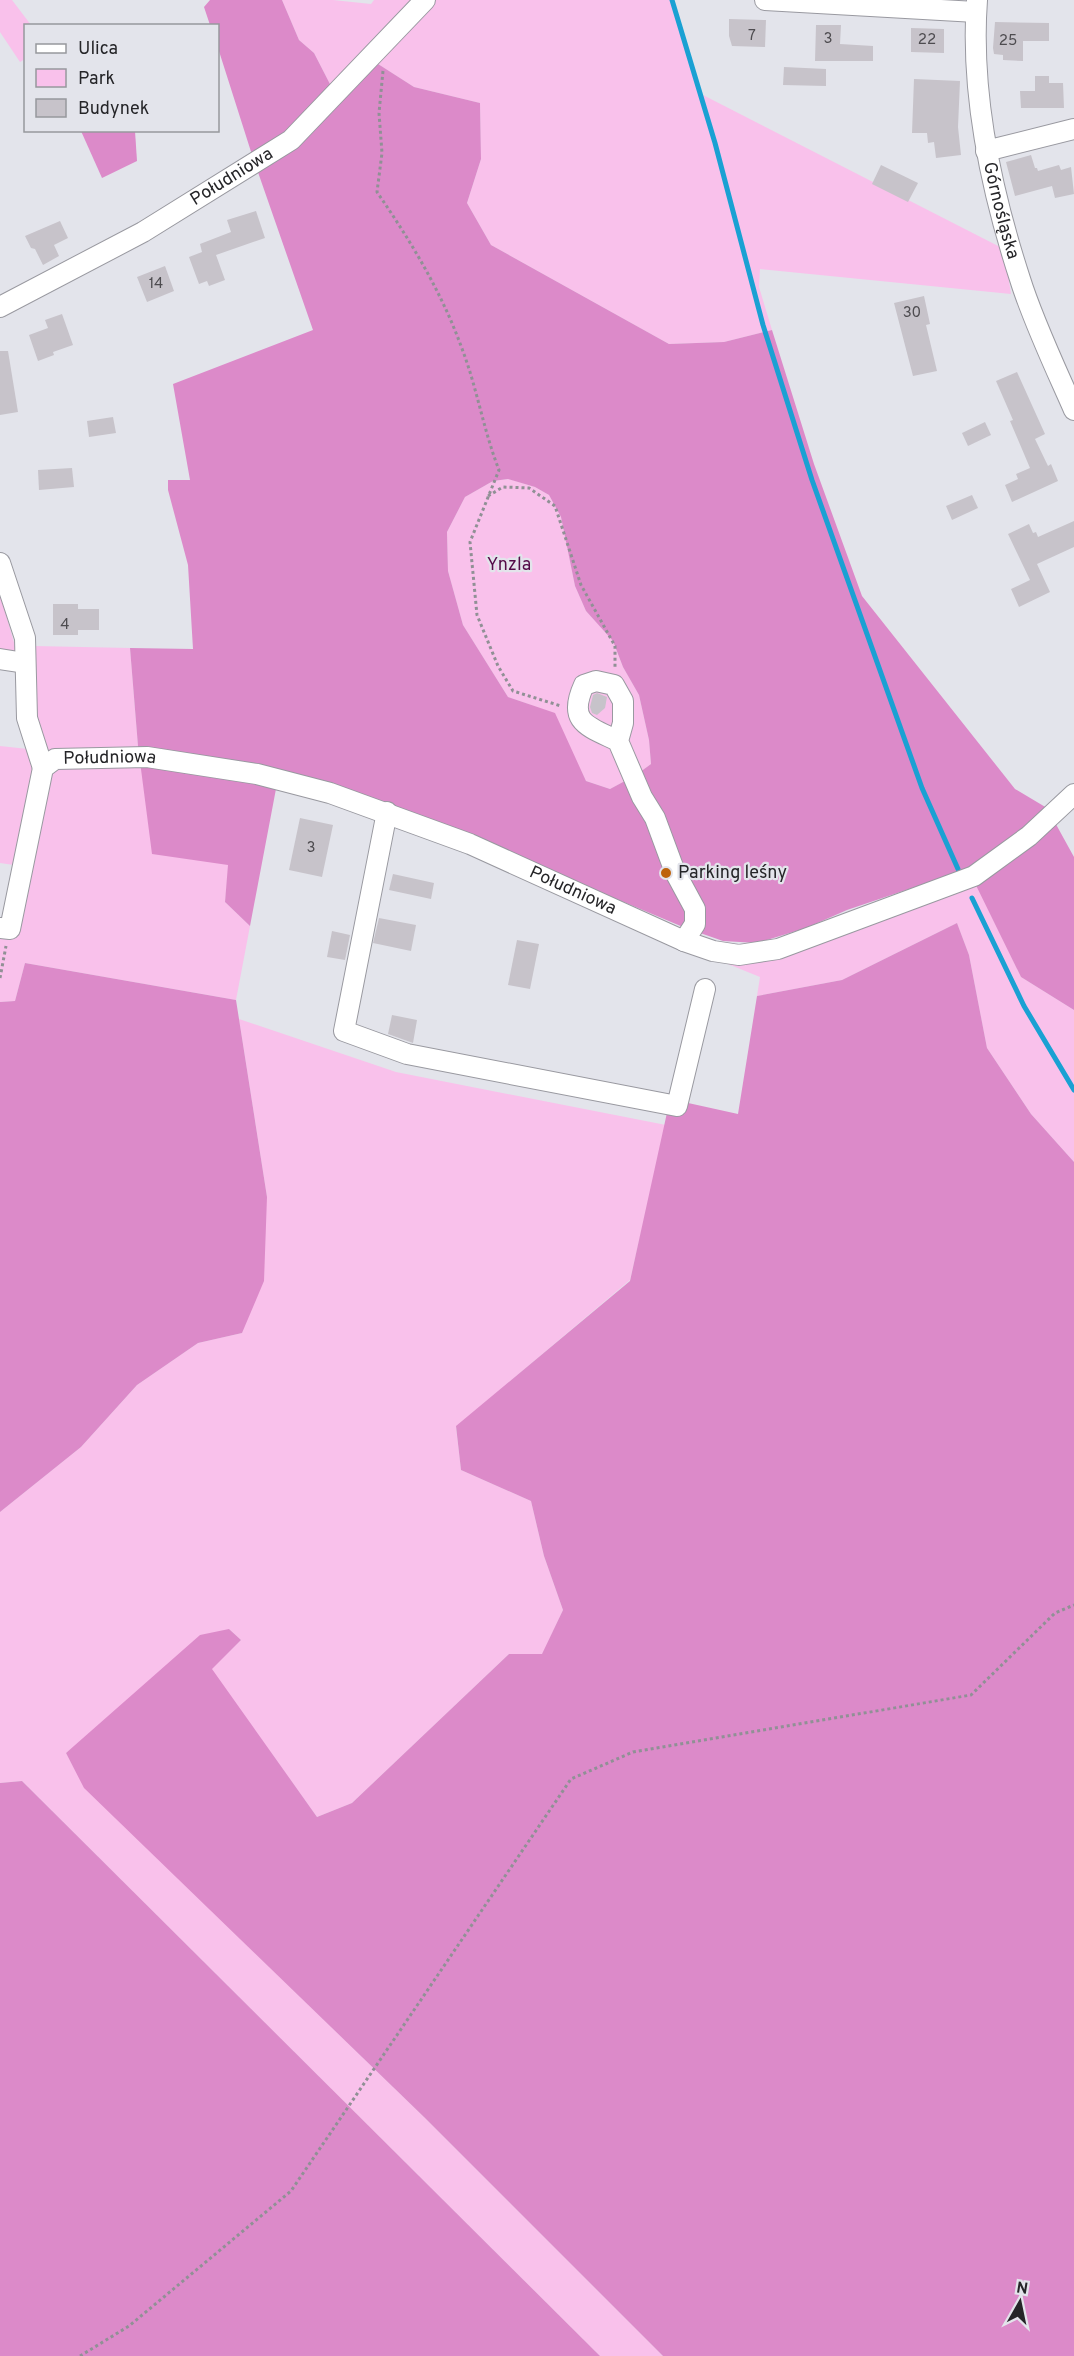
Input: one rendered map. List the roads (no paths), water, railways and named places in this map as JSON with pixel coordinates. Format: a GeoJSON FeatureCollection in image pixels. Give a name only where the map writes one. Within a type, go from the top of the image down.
{"type":"FeatureCollection","features":[{"type":"Feature","properties":{"kind":"street","name":"Południowa"},"geometry":{"type":"LineString","coordinates":[[0,307],[143,232],[291,140],[426,0]]}},
{"type":"Feature","properties":{"kind":"street"},"geometry":{"type":"LineString","coordinates":[[765,0],[976,6]]}},
{"type":"Feature","properties":{"kind":"street","name":"Górnośląska"},"geometry":{"type":"LineString","coordinates":[[976,6],[978,87],[986,151],[1020,280],[1066,371],[1074,410]]}},
{"type":"Feature","properties":{"kind":"street"},"geometry":{"type":"LineString","coordinates":[[986,151],[1074,129]]}},
{"type":"Feature","properties":{"kind":"street","name":"Południowa"},"geometry":{"type":"LineString","coordinates":[[0,563],[25,638],[27,718],[43,768],[5,928]]}},
{"type":"Feature","properties":{"kind":"street"},"geometry":{"type":"LineString","coordinates":[[0,659],[26,663]]}},
{"type":"Feature","properties":{"kind":"street"},"geometry":{"type":"LineString","coordinates":[[618,741],[623,723],[623,701],[614,685],[596,681],[584,685],[578,698],[577,712],[582,721],[618,741],[642,797],[655,819],[675,872],[695,909],[695,924],[684,941]]}},
{"type":"Feature","properties":{"kind":"street","name":"Południowa"},"geometry":{"type":"LineString","coordinates":[[43,768],[55,759],[147,757],[257,774],[330,793],[470,844],[684,941],[713,951],[739,955],[778,949],[974,876],[1029,836],[1074,794]]}},
{"type":"Feature","properties":{"kind":"street"},"geometry":{"type":"LineString","coordinates":[[387,812],[344,1030],[407,1054],[677,1106],[705,989]]}},
{"type":"Feature","properties":{"kind":"waterway"},"geometry":{"type":"LineString","coordinates":[[672,0],[715,143],[763,325],[812,480],[922,788],[958,869]]}},
{"type":"Feature","properties":{"kind":"waterway"},"geometry":{"type":"LineString","coordinates":[[972,898],[1024,1006],[1074,1090]]}},
{"type":"Feature","properties":{"kind":"place","name":"Parking leśny"},"geometry":{"type":"Point","coordinates":[666,873]}},
{"type":"Feature","properties":{"kind":"park label","name":"Ynzla"},"geometry":{"type":"Point","coordinates":[509,565]}}]}
